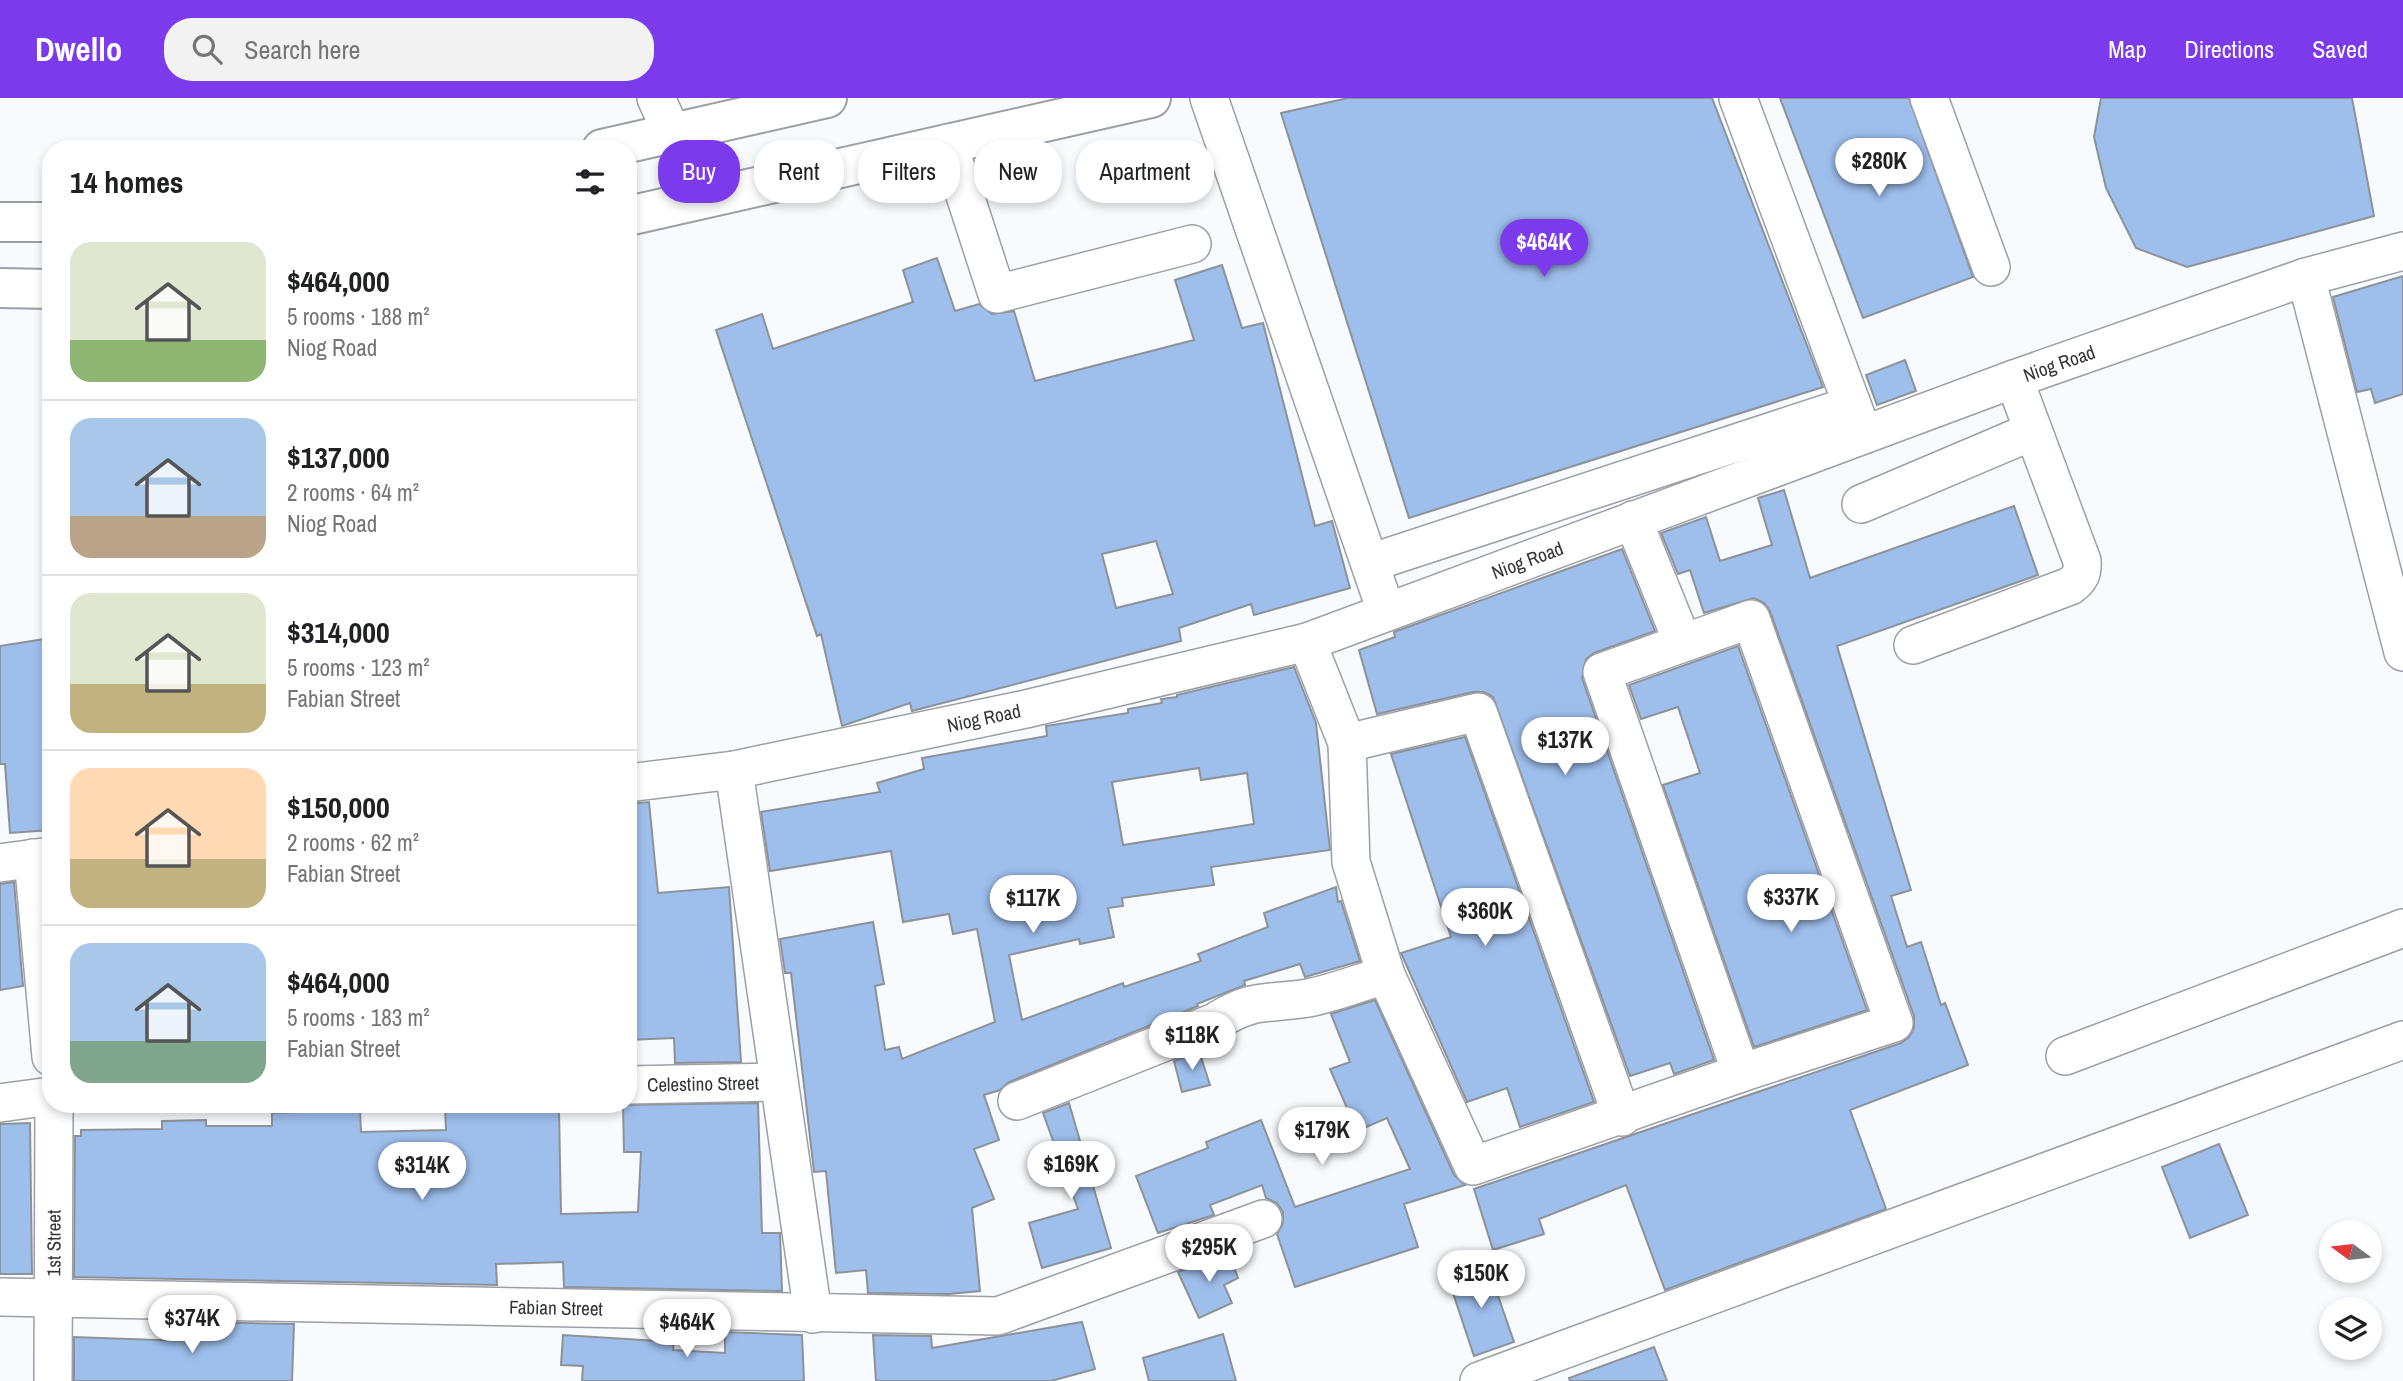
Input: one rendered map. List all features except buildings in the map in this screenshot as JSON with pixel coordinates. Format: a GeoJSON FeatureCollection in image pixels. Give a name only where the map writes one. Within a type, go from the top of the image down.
{"type":"FeatureCollection","features":[{"type":"Feature","properties":{"kind":"main road"},"geometry":{"type":"LineString","coordinates":[[637,141],[827,98]]}},
{"type":"Feature","properties":{"kind":"main road"},"geometry":{"type":"LineString","coordinates":[[960,140],[1151,98]]}},
{"type":"Feature","properties":{"kind":"main road"},"geometry":{"type":"LineString","coordinates":[[637,214],[858,164]]}},
{"type":"Feature","properties":{"kind":"main road"},"geometry":{"type":"LineString","coordinates":[[0,222],[42,222]]}},
{"type":"Feature","properties":{"kind":"main road"},"geometry":{"type":"LineString","coordinates":[[0,288],[42,289]]}},
{"type":"Feature","properties":{"kind":"street"},"geometry":{"type":"LineString","coordinates":[[656,98],[672,133]]}},
{"type":"Feature","properties":{"kind":"street"},"geometry":{"type":"LineString","coordinates":[[1209,98],[1386,611]]}},
{"type":"Feature","properties":{"kind":"street"},"geometry":{"type":"LineString","coordinates":[[1370,564],[1857,419],[1738,98]]}},
{"type":"Feature","properties":{"kind":"street"},"geometry":{"type":"LineString","coordinates":[[1929,98],[1991,267]]}},
{"type":"Feature","properties":{"kind":"street"},"geometry":{"type":"LineString","coordinates":[[960,180],[997,294],[1192,244]]}},
{"type":"Feature","properties":{"kind":"street","name":"Niog Road"},"geometry":{"type":"LineString","coordinates":[[637,782],[734,770],[1026,709],[1307,642],[1633,520],[1857,419],[2014,379],[2306,277],[2403,251]]}},
{"type":"Feature","properties":{"kind":"street"},"geometry":{"type":"LineString","coordinates":[[2306,277],[2403,652]]}},
{"type":"Feature","properties":{"kind":"street"},"geometry":{"type":"LineString","coordinates":[[1913,645],[2070,586],[2078,580],[2082,571],[2082,561],[2014,379]]}},
{"type":"Feature","properties":{"kind":"street"},"geometry":{"type":"LineString","coordinates":[[1861,504],[2033,431]]}},
{"type":"Feature","properties":{"kind":"street"},"geometry":{"type":"LineString","coordinates":[[1633,520],[1682,641]]}},
{"type":"Feature","properties":{"kind":"street"},"geometry":{"type":"LineString","coordinates":[[1307,642],[1347,743],[1350,862],[1386,975],[1473,1167],[1622,1117],[1741,1073],[1894,1023],[1751,620],[1682,641],[1602,672],[1741,1073]]}},
{"type":"Feature","properties":{"kind":"street"},"geometry":{"type":"LineString","coordinates":[[1347,743],[1478,712],[1622,1117]]}},
{"type":"Feature","properties":{"kind":"street"},"geometry":{"type":"LineString","coordinates":[[734,770],[813,1314]]}},
{"type":"Feature","properties":{"kind":"street"},"geometry":{"type":"LineString","coordinates":[[28,859],[42,980]]}},
{"type":"Feature","properties":{"kind":"street"},"geometry":{"type":"LineString","coordinates":[[2065,1056],[2403,928]]}},
{"type":"Feature","properties":{"kind":"street"},"geometry":{"type":"LineString","coordinates":[[1017,1101],[1214,1022],[1240,1006],[1259,1001],[1310,997],[1386,975]]}},
{"type":"Feature","properties":{"kind":"street"},"geometry":{"type":"LineString","coordinates":[[1479,1381],[2403,1040]]}},
{"type":"Feature","properties":{"kind":"street","name":"Celestino Street"},"geometry":{"type":"LineString","coordinates":[[637,1085],[779,1082]]}},
{"type":"Feature","properties":{"kind":"street"},"geometry":{"type":"LineString","coordinates":[[0,1103],[42,1097]]}},
{"type":"Feature","properties":{"kind":"street","name":"1st Street"},"geometry":{"type":"LineString","coordinates":[[53,1381],[54,1113]]}},
{"type":"Feature","properties":{"kind":"street","name":"Fabian Street"},"geometry":{"type":"LineString","coordinates":[[0,1297],[998,1316],[1263,1219]]}}]}
